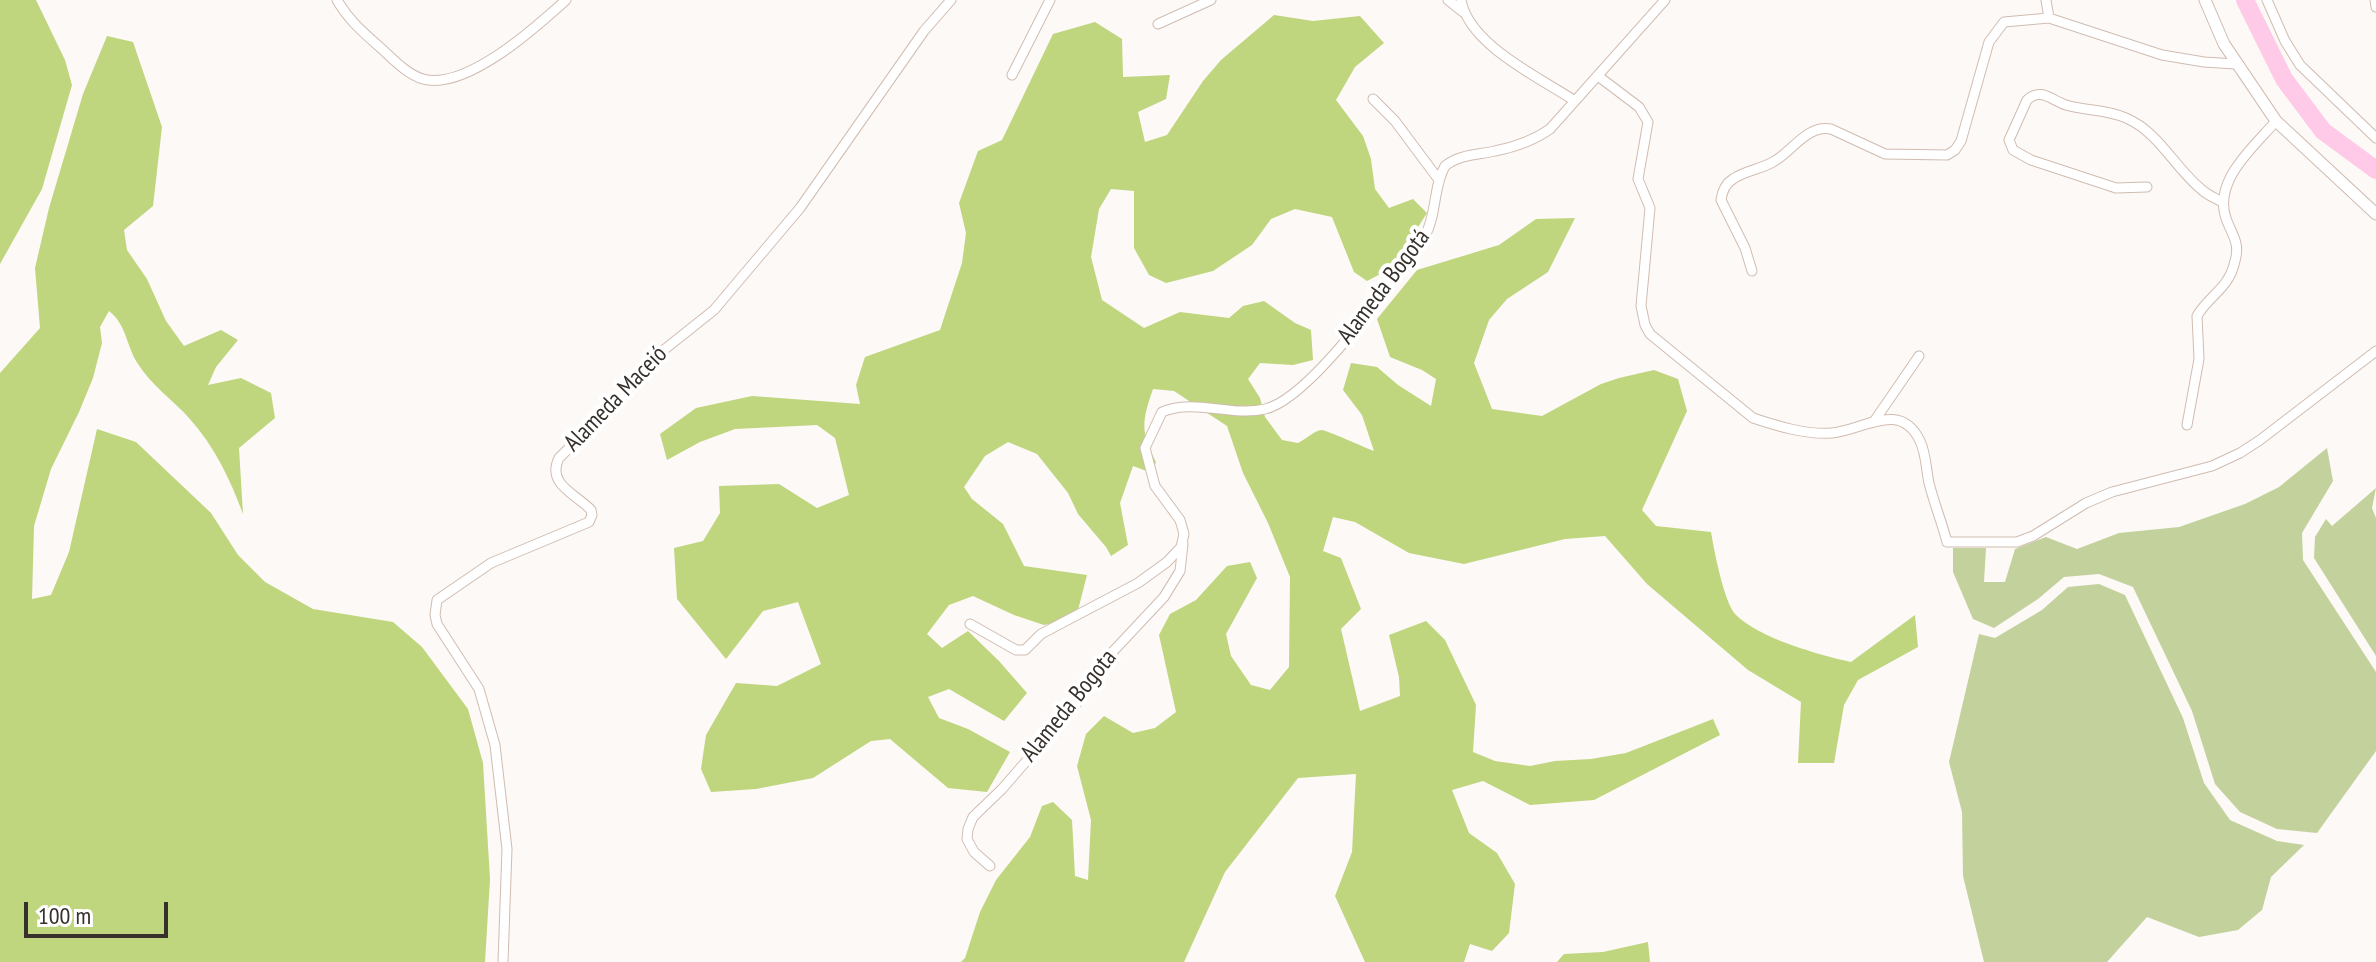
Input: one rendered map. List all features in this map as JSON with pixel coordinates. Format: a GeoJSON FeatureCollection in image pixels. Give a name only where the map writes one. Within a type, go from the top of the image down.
{"type":"FeatureCollection","features":[{"type":"Feature","properties":{"kind":"street"},"geometry":{"type":"LineString","coordinates":[[337,0],[356,27],[395,61],[415,76],[433,81],[456,78],[486,61],[527,34],[566,0]]}},
{"type":"Feature","properties":{"kind":"street","name":"Alameda Maceió"},"geometry":{"type":"LineString","coordinates":[[503,962],[507,849],[495,745],[479,689],[437,624],[437,600],[491,563],[589,522],[591,510],[557,480],[555,471],[559,458],[626,392],[660,353],[714,310],[800,208],[924,31],[951,0]]}},
{"type":"Feature","properties":{"kind":"street"},"geometry":{"type":"LineString","coordinates":[[1012,75],[1050,0]]}},
{"type":"Feature","properties":{"kind":"street"},"geometry":{"type":"LineString","coordinates":[[1158,24],[1211,0]]}},
{"type":"Feature","properties":{"kind":"street"},"geometry":{"type":"LineString","coordinates":[[1448,0],[1463,12],[1481,37],[1491,45],[1575,101]]}},
{"type":"Feature","properties":{"kind":"street"},"geometry":{"type":"LineString","coordinates":[[1461,0],[1463,12]]}},
{"type":"Feature","properties":{"kind":"street"},"geometry":{"type":"LineString","coordinates":[[1439,180],[1445,166],[1459,158],[1515,147],[1550,129],[1665,0]]}},
{"type":"Feature","properties":{"kind":"street"},"geometry":{"type":"LineString","coordinates":[[2046,0],[2049,18]]}},
{"type":"Feature","properties":{"kind":"street"},"geometry":{"type":"LineString","coordinates":[[2205,0],[2235,64],[2276,121],[2376,214]]}},
{"type":"Feature","properties":{"kind":"street"},"geometry":{"type":"LineString","coordinates":[[2267,0],[2285,41],[2300,65],[2376,138]]}},
{"type":"Feature","properties":{"kind":"street"},"geometry":{"type":"LineString","coordinates":[[2375,0],[2376,7]]}},
{"type":"Feature","properties":{"kind":"street"},"geometry":{"type":"LineString","coordinates":[[1752,271],[1745,248],[1721,200],[1722,191],[1731,179],[1777,160],[1821,127],[1885,154],[1947,155],[1961,141],[1985,55],[1996,30],[2004,22],[2049,18],[2162,55],[2235,64]]}},
{"type":"Feature","properties":{"kind":"street"},"geometry":{"type":"LineString","coordinates":[[1598,76],[1639,107],[1648,122],[1638,179],[1650,208],[1641,306],[1650,334],[1753,418],[1773,425],[1820,433],[1846,431],[1875,420],[1896,420],[1918,437],[1947,542],[2017,542],[2112,492],[2212,466],[2260,440],[2376,351]]}},
{"type":"Feature","properties":{"kind":"street"},"geometry":{"type":"LineString","coordinates":[[2147,187],[2116,188],[2031,160],[2013,150],[2009,140],[2027,100],[2043,94],[2066,105],[2127,118],[2151,134],[2201,190],[2222,202]]}},
{"type":"Feature","properties":{"kind":"street"},"geometry":{"type":"LineString","coordinates":[[1373,99],[1395,121],[1439,180]]}},
{"type":"Feature","properties":{"kind":"street"},"geometry":{"type":"LineString","coordinates":[[2187,425],[2199,359],[2197,316],[2226,284],[2237,257],[2237,243],[2222,202],[2226,186],[2276,121]]}},
{"type":"Feature","properties":{"kind":"street","name":"Alameda Bogotá"},"geometry":{"type":"LineString","coordinates":[[1183,541],[1180,520],[1155,486],[1145,451],[1150,433],[1162,412],[1181,408],[1265,409],[1292,396],[1325,364],[1425,236],[1434,214],[1439,180]]}},
{"type":"Feature","properties":{"kind":"street"},"geometry":{"type":"LineString","coordinates":[[1875,420],[1919,356]]}},
{"type":"Feature","properties":{"kind":"street"},"geometry":{"type":"LineString","coordinates":[[970,624],[1016,650],[1025,650],[1041,634],[1138,583],[1176,555],[1183,541]]}},
{"type":"Feature","properties":{"kind":"street","name":"Alameda Bogota"},"geometry":{"type":"LineString","coordinates":[[990,866],[974,852],[967,839],[973,817],[1056,727],[1087,690],[1105,660],[1164,597],[1180,571],[1183,541]]}},
{"type":"Feature","properties":{"kind":"green space"},"geometry":{"type":"Polygon","coordinates":[[[0,0],[36,0],[65,60],[72,85],[42,189],[0,264],[0,0]]]}},
{"type":"Feature","properties":{"kind":"green space"},"geometry":{"type":"Polygon","coordinates":[[[1274,15],[1313,21],[1360,16],[1384,43],[1355,67],[1336,100],[1363,136],[1371,159],[1375,189],[1389,208],[1413,199],[1427,213],[1392,268],[1367,281],[1354,272],[1332,217],[1295,209],[1271,219],[1252,245],[1213,271],[1166,283],[1149,275],[1134,248],[1134,191],[1111,189],[1099,209],[1091,257],[1102,300],[1144,328],[1180,312],[1229,318],[1243,306],[1264,301],[1295,323],[1311,330],[1313,360],[1293,365],[1260,363],[1248,379],[1260,398],[1265,417],[1282,440],[1298,443],[1321,430],[1374,451],[1362,415],[1343,390],[1351,363],[1377,367],[1431,406],[1436,379],[1390,357],[1377,319],[1417,270],[1499,245],[1536,219],[1575,218],[1548,272],[1507,299],[1489,320],[1474,363],[1492,409],[1542,416],[1601,384],[1619,378],[1654,370],[1678,379],[1687,411],[1642,510],[1656,526],[1711,532],[1720,576],[1732,609],[1746,623],[1774,638],[1851,662],[1915,615],[1918,647],[1858,680],[1844,705],[1834,763],[1798,763],[1801,702],[1748,670],[1647,584],[1605,536],[1565,539],[1464,564],[1409,553],[1355,522],[1333,517],[1323,551],[1341,558],[1361,609],[1341,629],[1360,711],[1400,696],[1389,635],[1426,621],[1445,640],[1476,705],[1473,752],[1495,761],[1530,766],[1626,753],[1713,719],[1720,735],[1594,800],[1530,805],[1483,781],[1452,790],[1469,833],[1497,853],[1515,884],[1509,933],[1492,951],[1470,944],[1464,962],[1365,962],[1335,896],[1352,852],[1356,774],[1298,778],[1225,872],[1184,962],[961,962],[996,880],[1030,837],[1042,806],[1053,802],[1072,820],[1075,876],[1088,880],[1091,820],[1077,766],[1086,734],[1104,716],[1133,733],[1155,728],[1176,712],[1159,635],[1170,614],[1196,600],[1227,566],[1250,562],[1257,578],[1226,634],[1231,656],[1251,685],[1270,690],[1289,667],[1290,577],[1243,473],[1227,426],[1174,391],[1153,389],[1144,426],[1156,462],[1152,473],[1133,466],[1120,503],[1128,545],[1111,556],[1037,454],[1008,442],[985,456],[964,487],[972,499],[1003,524],[1024,566],[1087,575],[1076,618],[1044,625],[973,596],[949,605],[927,634],[942,648],[968,631],[1027,693],[1004,721],[949,689],[928,697],[939,718],[968,729],[1010,752],[987,792],[948,788],[890,739],[871,741],[813,778],[756,789],[711,792],[701,769],[706,735],[736,683],[777,686],[821,664],[798,602],[763,611],[726,659],[677,599],[674,548],[703,541],[720,513],[719,486],[779,484],[817,508],[849,495],[835,438],[817,425],[735,429],[700,442],[667,460],[660,434],[696,408],[752,396],[860,404],[856,385],[865,357],[940,330],[962,263],[966,233],[959,203],[978,151],[1002,140],[1053,34],[1095,22],[1122,39],[1123,77],[1170,75],[1166,99],[1138,112],[1145,142],[1167,135],[1221,60],[1274,15]]]}},
{"type":"Feature","properties":{"kind":"green space"},"geometry":{"type":"Polygon","coordinates":[[[107,36],[133,42],[162,127],[153,206],[124,230],[127,250],[147,279],[166,321],[184,346],[221,330],[238,340],[216,367],[208,385],[241,378],[271,393],[275,418],[239,448],[243,514],[207,440],[143,372],[123,329],[109,311],[100,327],[102,343],[93,378],[51,469],[34,526],[32,599],[51,595],[69,552],[97,429],[136,442],[211,513],[238,555],[265,582],[313,609],[393,622],[422,647],[468,709],[483,763],[490,879],[485,962],[0,962],[0,373],[40,328],[35,268],[49,208],[83,94],[107,36]]]}},
{"type":"Feature","properties":{"kind":"green space"},"geometry":{"type":"Polygon","coordinates":[[[2327,448],[2333,481],[2302,533],[2303,560],[2376,672],[2376,751],[2317,833],[2277,829],[2240,812],[2215,784],[2192,711],[2133,587],[2099,574],[2064,577],[2038,599],[1994,628],[1973,619],[1953,572],[1953,548],[1986,548],[1984,582],[2005,582],[2015,549],[2046,537],[2077,549],[2119,533],[2179,527],[2245,504],[2279,487],[2327,448]]]}},
{"type":"Feature","properties":{"kind":"green space"},"geometry":{"type":"Polygon","coordinates":[[[2376,488],[2372,508],[2376,518],[2376,656],[2314,558],[2315,537],[2326,519],[2332,526],[2376,488]]]}},
{"type":"Feature","properties":{"kind":"green space"},"geometry":{"type":"Polygon","coordinates":[[[2099,584],[2125,595],[2183,718],[2204,783],[2230,820],[2277,841],[2304,845],[2271,877],[2262,910],[2238,930],[2199,937],[2147,917],[2107,962],[1984,962],[1963,876],[1962,812],[1949,762],[1979,634],[1995,638],[2042,610],[2068,587],[2099,584]]]}},
{"type":"Feature","properties":{"kind":"green space"},"geometry":{"type":"Polygon","coordinates":[[[1648,942],[1650,962],[1557,962],[1564,954],[1603,952],[1648,942]]]}},
{"type":"Feature","properties":{"kind":"waterway"},"geometry":{"type":"LineString","coordinates":[[2245,0],[2284,79],[2323,131],[2376,170]]}}]}
